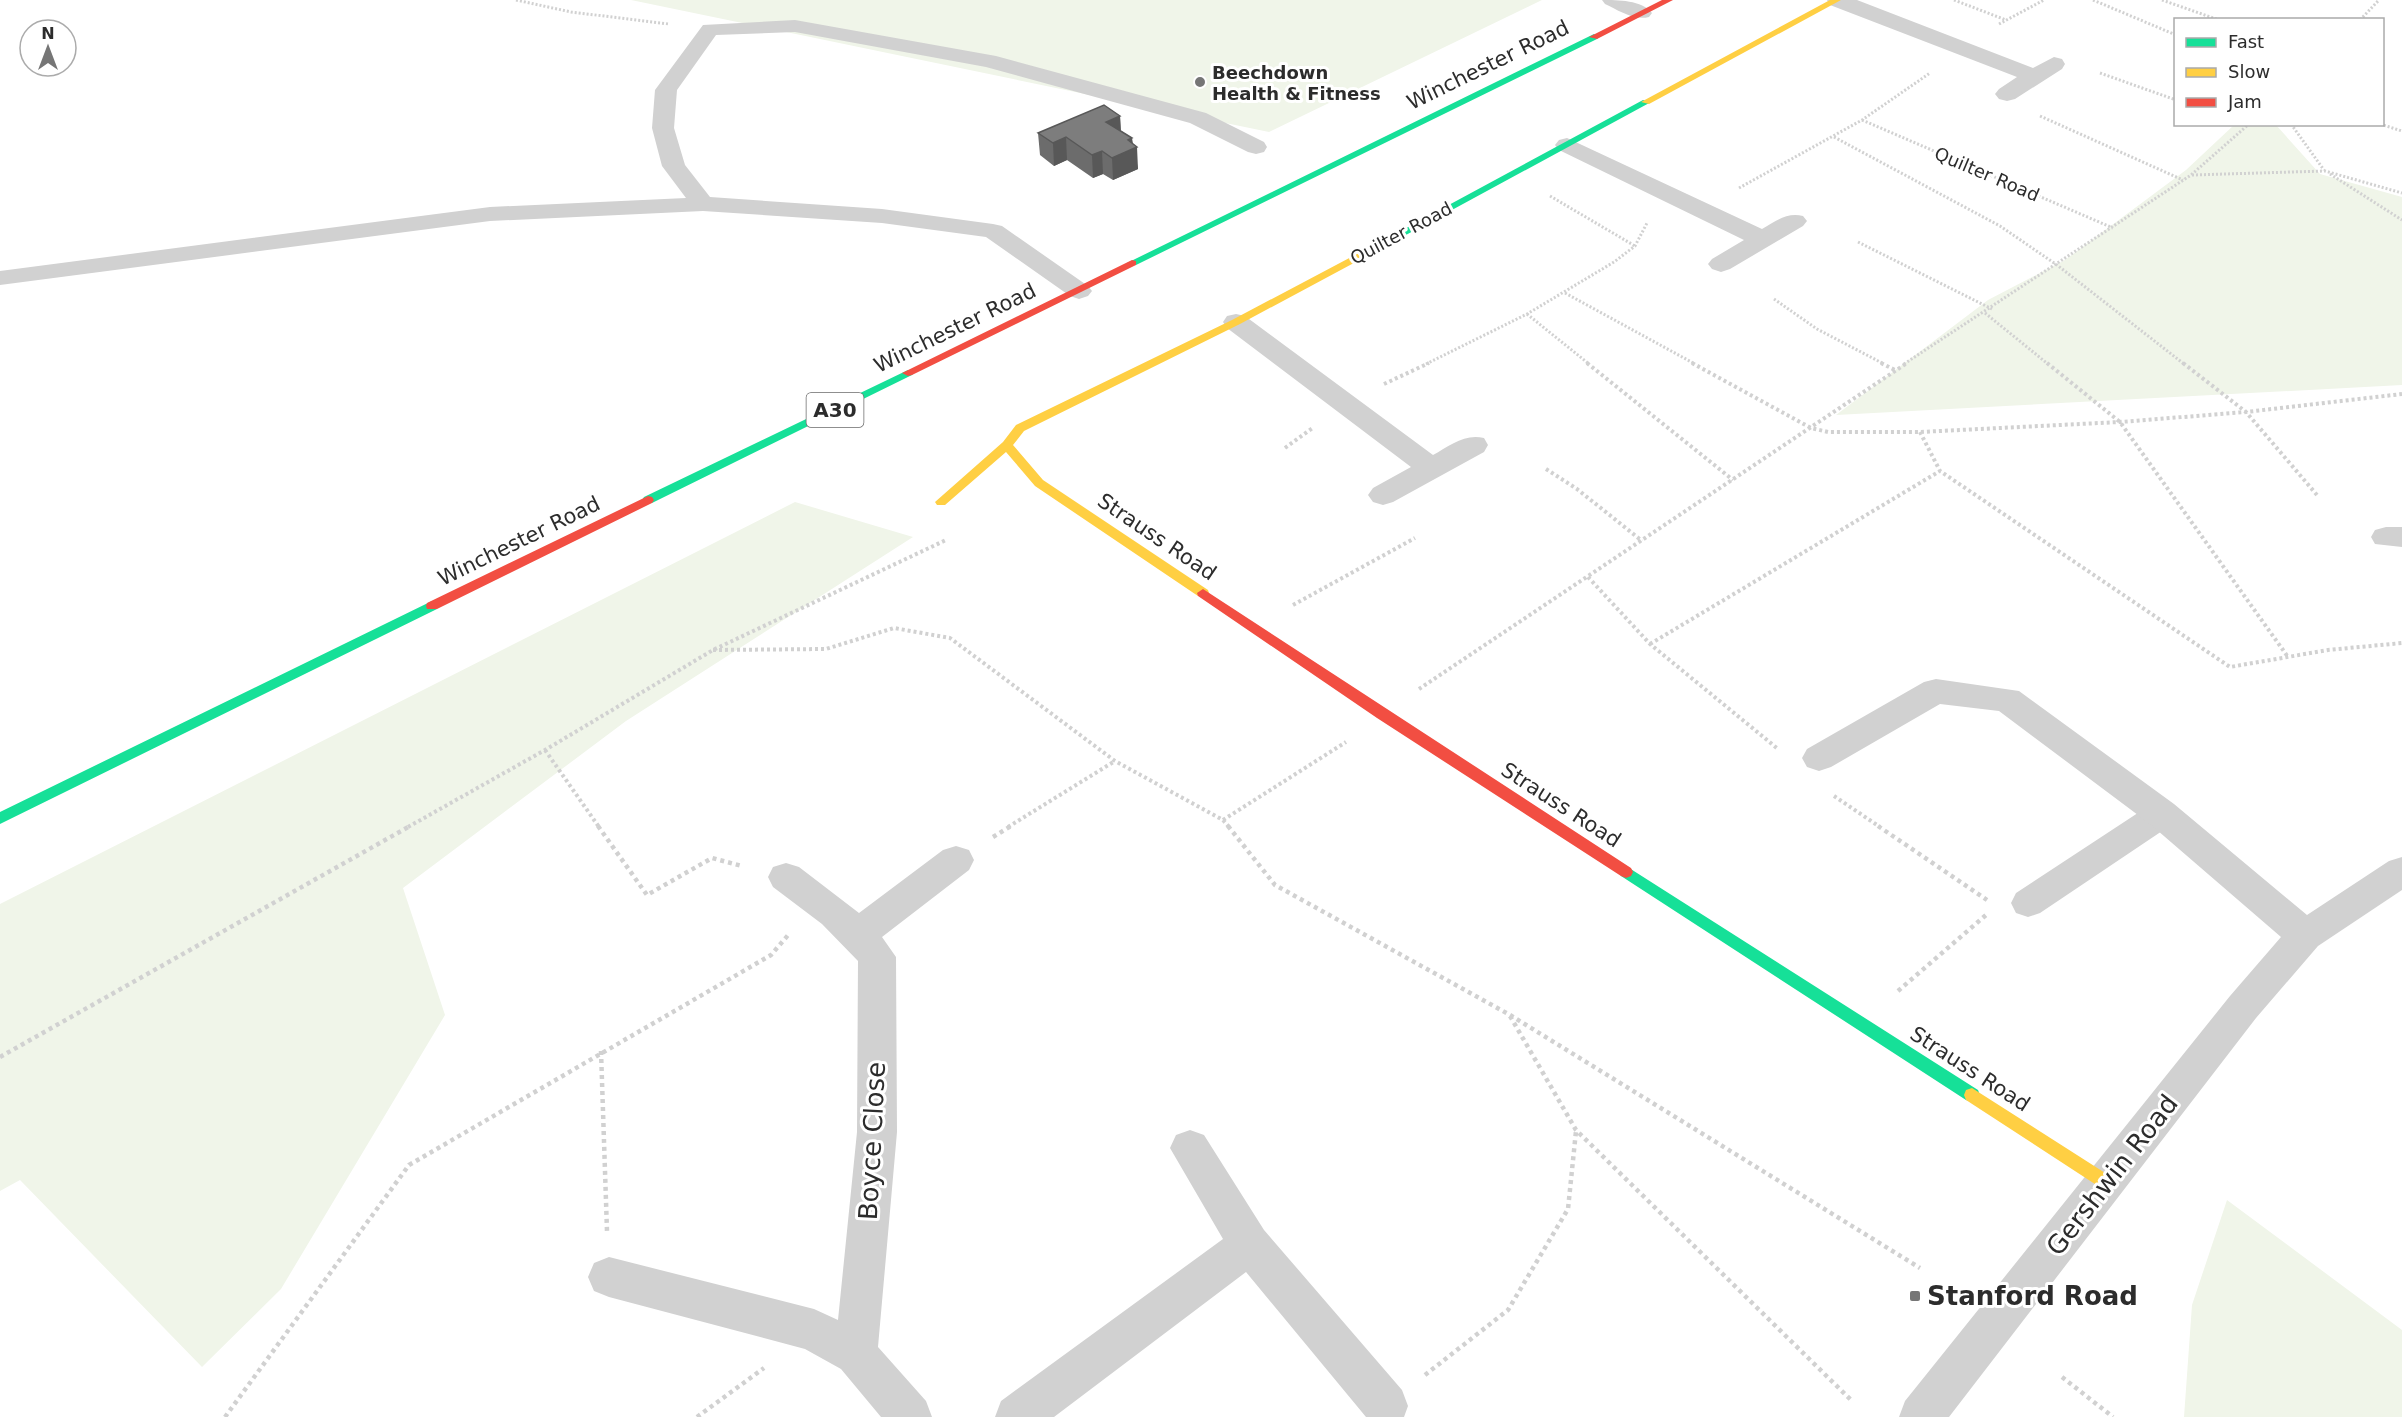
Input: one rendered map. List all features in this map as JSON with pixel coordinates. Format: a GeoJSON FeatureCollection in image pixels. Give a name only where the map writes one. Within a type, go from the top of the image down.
{"type":"FeatureCollection","features":[{"type":"Feature","properties":{"kind":"street","name":"Winchester Road"},"geometry":{"type":"LineString","coordinates":[[0,818],[1669,0]]}},
{"type":"Feature","properties":{"kind":"street","name":"Quilter Road"},"geometry":{"type":"LineString","coordinates":[[941,502],[1007,445],[1020,428],[1236,321],[1838,0],[2034,76]]}},
{"type":"Feature","properties":{"kind":"street"},"geometry":{"type":"LineString","coordinates":[[2007,94],[2054,64]]}},
{"type":"Feature","properties":{"kind":"street"},"geometry":{"type":"LineString","coordinates":[[1567,145],[1763,239]]}},
{"type":"Feature","properties":{"kind":"street"},"geometry":{"type":"LineString","coordinates":[[1720,264],[1794,221]]}},
{"type":"Feature","properties":{"kind":"street"},"geometry":{"type":"LineString","coordinates":[[1236,321],[1432,468]]}},
{"type":"Feature","properties":{"kind":"street","name":"Strauss Road"},"geometry":{"type":"LineString","coordinates":[[1007,445],[1039,483],[1382,714],[2107,1183]]}},
{"type":"Feature","properties":{"kind":"street"},"geometry":{"type":"LineString","coordinates":[[1383,495],[1474,445]]}},
{"type":"Feature","properties":{"kind":"street"},"geometry":{"type":"LineString","coordinates":[[1822,773],[1936,691],[2007,700],[2162,814],[2304,935]]}},
{"type":"Feature","properties":{"kind":"street"},"geometry":{"type":"LineString","coordinates":[[859,934],[956,860]]}},
{"type":"Feature","properties":{"kind":"street","name":"Gershwin Road"},"geometry":{"type":"LineString","coordinates":[[1921,1417],[2243,1007],[2304,935],[2402,871]]}},
{"type":"Feature","properties":{"kind":"street","name":"Boyce Close"},"geometry":{"type":"LineString","coordinates":[[786,877],[819,898],[859,934],[877,957],[877,1132],[856,1354]]}},
{"type":"Feature","properties":{"kind":"street"},"geometry":{"type":"LineString","coordinates":[[1190,1148],[1249,1244],[1386,1406]]}},
{"type":"Feature","properties":{"kind":"street"},"geometry":{"type":"LineString","coordinates":[[1017,1417],[1249,1244]]}},
{"type":"Feature","properties":{"kind":"street"},"geometry":{"type":"LineString","coordinates":[[609,1277],[814,1330],[856,1354],[910,1417]]}},
{"type":"Feature","properties":{"kind":"lane"},"geometry":{"type":"LineString","coordinates":[[1612,0],[1642,13]]}},
{"type":"Feature","properties":{"kind":"lane"},"geometry":{"type":"LineString","coordinates":[[702,204],[674,166],[663,128],[666,90],[710,29],[795,26],[988,61],[1198,118],[1256,147]]}},
{"type":"Feature","properties":{"kind":"lane"},"geometry":{"type":"LineString","coordinates":[[0,278],[490,214],[702,204],[882,216],[993,231],[1079,291]]}},
{"type":"Feature","properties":{"kind":"lane"},"geometry":{"type":"LineString","coordinates":[[2012,905],[2162,814]]}},
{"type":"Feature","properties":{"kind":"path"},"geometry":{"type":"LineString","coordinates":[[516,0],[571,12],[710,29]]}},
{"type":"Feature","properties":{"kind":"path"},"geometry":{"type":"LineString","coordinates":[[1954,0],[2007,20]]}},
{"type":"Feature","properties":{"kind":"path"},"geometry":{"type":"LineString","coordinates":[[2093,0],[2174,35]]}},
{"type":"Feature","properties":{"kind":"path"},"geometry":{"type":"LineString","coordinates":[[2162,0],[2213,18]]}},
{"type":"Feature","properties":{"kind":"path"},"geometry":{"type":"LineString","coordinates":[[2362,18],[2379,0]]}},
{"type":"Feature","properties":{"kind":"path"},"geometry":{"type":"LineString","coordinates":[[2100,73],[2174,100]]}},
{"type":"Feature","properties":{"kind":"path"},"geometry":{"type":"LineString","coordinates":[[2039,116],[2183,180]]}},
{"type":"Feature","properties":{"kind":"path","name":"Quilter Road"},"geometry":{"type":"LineString","coordinates":[[1862,120],[2113,228]]}},
{"type":"Feature","properties":{"kind":"path"},"geometry":{"type":"LineString","coordinates":[[2384,125],[2402,131]]}},
{"type":"Feature","properties":{"kind":"path"},"geometry":{"type":"LineString","coordinates":[[1415,691],[1895,370],[1986,313],[2113,228],[2191,175],[2247,126]]}},
{"type":"Feature","properties":{"kind":"path"},"geometry":{"type":"LineString","coordinates":[[2292,126],[2325,171],[2402,220]]}},
{"type":"Feature","properties":{"kind":"path","name":"Quilter Road"},"geometry":{"type":"LineString","coordinates":[[1833,137],[2000,226],[2057,265],[2246,412]]}},
{"type":"Feature","properties":{"kind":"path"},"geometry":{"type":"LineString","coordinates":[[2191,175],[2325,171],[2402,193]]}},
{"type":"Feature","properties":{"kind":"path"},"geometry":{"type":"LineString","coordinates":[[1544,193],[1635,246]]}},
{"type":"Feature","properties":{"kind":"path"},"geometry":{"type":"LineString","coordinates":[[1858,242],[1992,309]]}},
{"type":"Feature","properties":{"kind":"path"},"geometry":{"type":"LineString","coordinates":[[1565,292],[1811,428],[1828,432],[1920,432],[2120,422],[2246,412],[2402,394]]}},
{"type":"Feature","properties":{"kind":"path"},"geometry":{"type":"LineString","coordinates":[[1774,299],[1817,329],[1895,370]]}},
{"type":"Feature","properties":{"kind":"path"},"geometry":{"type":"LineString","coordinates":[[1986,313],[2120,422],[2288,657]]}},
{"type":"Feature","properties":{"kind":"path"},"geometry":{"type":"LineString","coordinates":[[1527,314],[1733,480]]}},
{"type":"Feature","properties":{"kind":"path"},"geometry":{"type":"LineString","coordinates":[[2246,412],[2318,495]]}},
{"type":"Feature","properties":{"kind":"path"},"geometry":{"type":"LineString","coordinates":[[1920,432],[1940,471],[2230,667],[2288,657],[2402,643]]}},
{"type":"Feature","properties":{"kind":"path"},"geometry":{"type":"LineString","coordinates":[[1546,469],[1577,489],[1642,541]]}},
{"type":"Feature","properties":{"kind":"path"},"geometry":{"type":"LineString","coordinates":[[1650,644],[1940,471]]}},
{"type":"Feature","properties":{"kind":"path"},"geometry":{"type":"LineString","coordinates":[[0,1057],[544,750],[713,650],[954,536]]}},
{"type":"Feature","properties":{"kind":"path"},"geometry":{"type":"LineString","coordinates":[[1291,606],[1416,538]]}},
{"type":"Feature","properties":{"kind":"path"},"geometry":{"type":"LineString","coordinates":[[1588,577],[1650,644],[1786,756]]}},
{"type":"Feature","properties":{"kind":"path"},"geometry":{"type":"LineString","coordinates":[[713,650],[826,649],[894,628],[950,638],[1115,761],[1223,820],[1275,885],[1510,1015],[1920,1268]]}},
{"type":"Feature","properties":{"kind":"path"},"geometry":{"type":"LineString","coordinates":[[1223,820],[1354,737]]}},
{"type":"Feature","properties":{"kind":"path"},"geometry":{"type":"LineString","coordinates":[[544,750],[647,895],[712,858],[786,877]]}},
{"type":"Feature","properties":{"kind":"path"},"geometry":{"type":"LineString","coordinates":[[956,860],[1115,761]]}},
{"type":"Feature","properties":{"kind":"path"},"geometry":{"type":"LineString","coordinates":[[1822,773],[1849,808],[2012,905]]}},
{"type":"Feature","properties":{"kind":"path"},"geometry":{"type":"LineString","coordinates":[[225,1417],[408,1165],[771,955],[819,898]]}},
{"type":"Feature","properties":{"kind":"path"},"geometry":{"type":"LineString","coordinates":[[1898,991],[1988,914]]}},
{"type":"Feature","properties":{"kind":"path"},"geometry":{"type":"LineString","coordinates":[[1510,1015],[1576,1130],[1851,1400]]}},
{"type":"Feature","properties":{"kind":"path"},"geometry":{"type":"LineString","coordinates":[[602,1051],[609,1277]]}},
{"type":"Feature","properties":{"kind":"path"},"geometry":{"type":"LineString","coordinates":[[1386,1406],[1508,1310],[1568,1209],[1576,1130]]}},
{"type":"Feature","properties":{"kind":"path"},"geometry":{"type":"LineString","coordinates":[[697,1417],[814,1330]]}},
{"type":"Feature","properties":{"kind":"path"},"geometry":{"type":"LineString","coordinates":[[2062,1377],[2113,1417]]}},
{"type":"Feature","properties":{"kind":"shaded area","name":"Beechdown Health & Fitness"},"geometry":{"type":"Polygon","coordinates":[[[631,0],[1542,0],[1269,132],[631,0]]]}},
{"type":"Feature","properties":{"kind":"shaded area"},"geometry":{"type":"Polygon","coordinates":[[[2233,126],[2277,126],[2320,174],[2402,197],[2402,385],[1836,415],[1988,300],[2065,260],[2186,170],[2233,126]]]}},
{"type":"Feature","properties":{"kind":"shaded area"},"geometry":{"type":"Polygon","coordinates":[[[795,502],[913,537],[626,721],[403,888],[445,1015],[281,1289],[202,1367],[20,1180],[0,1191],[0,904],[795,502]]]}},
{"type":"Feature","properties":{"kind":"shaded area"},"geometry":{"type":"Polygon","coordinates":[[[2227,1200],[2402,1330],[2402,1417],[2184,1417],[2192,1305],[2227,1200]]]}},
{"type":"Feature","properties":{"kind":"building"},"geometry":{"type":"Polygon","coordinates":[[[1104,105],[1120,116],[1106,122],[1132,138],[1128,140],[1137,147],[1112,158],[1102,151],[1092,155],[1066,137],[1053,143],[1038,133],[1104,105]]]}},
{"type":"Feature","properties":{"kind":"traffic: fast"},"geometry":{"type":"LineString","coordinates":[[1132,263],[1594,37]]}},
{"type":"Feature","properties":{"kind":"traffic: fast"},"geometry":{"type":"LineString","coordinates":[[1389,240],[1646,102]]}},
{"type":"Feature","properties":{"kind":"traffic: fast"},"geometry":{"type":"LineString","coordinates":[[648,500],[908,373]]}},
{"type":"Feature","properties":{"kind":"traffic: fast"},"geometry":{"type":"LineString","coordinates":[[0,818],[432,606]]}},
{"type":"Feature","properties":{"kind":"traffic: fast"},"geometry":{"type":"LineString","coordinates":[[1626,872],[1972,1095]]}},
{"type":"Feature","properties":{"kind":"traffic: slow"},"geometry":{"type":"LineString","coordinates":[[1646,102],[1837,0]]}},
{"type":"Feature","properties":{"kind":"traffic: slow"},"geometry":{"type":"LineString","coordinates":[[941,502],[1007,445],[1020,428],[1236,322],[1389,240]]}},
{"type":"Feature","properties":{"kind":"traffic: slow"},"geometry":{"type":"LineString","coordinates":[[1007,445],[1039,483],[1203,593]]}},
{"type":"Feature","properties":{"kind":"traffic: slow"},"geometry":{"type":"LineString","coordinates":[[1972,1095],[2107,1183]]}},
{"type":"Feature","properties":{"kind":"traffic: jam"},"geometry":{"type":"LineString","coordinates":[[1594,37],[1669,0]]}},
{"type":"Feature","properties":{"kind":"traffic: jam"},"geometry":{"type":"LineString","coordinates":[[908,373],[1132,263]]}},
{"type":"Feature","properties":{"kind":"traffic: jam"},"geometry":{"type":"LineString","coordinates":[[432,606],[648,500]]}},
{"type":"Feature","properties":{"kind":"traffic: jam"},"geometry":{"type":"LineString","coordinates":[[1203,593],[1382,714],[1626,872]]}},
{"type":"Feature","properties":{"kind":"place","name":"Beechdown Health & Fitness"},"geometry":{"type":"Point","coordinates":[1200,82]}},
{"type":"Feature","properties":{"kind":"place","name":"Stanford Road"},"geometry":{"type":"Point","coordinates":[1915,1296]}}]}
